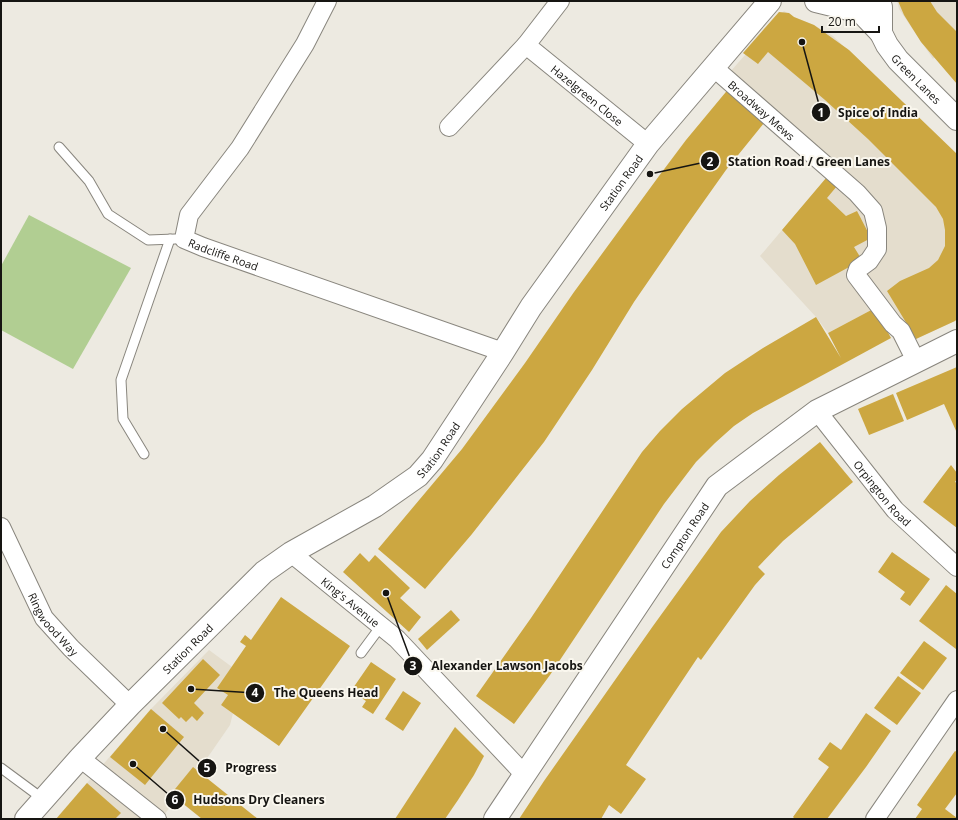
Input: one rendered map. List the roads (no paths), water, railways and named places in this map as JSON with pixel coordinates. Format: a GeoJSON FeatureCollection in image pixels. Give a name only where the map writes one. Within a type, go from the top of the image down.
{"type":"FeatureCollection","features":[{"type":"Feature","properties":{"kind":"street","name":"Radcliffe Road"},"geometry":{"type":"LineString","coordinates":[[327,1],[305,44],[240,148],[189,215],[177,239],[503,352]]}},
{"type":"Feature","properties":{"kind":"street"},"geometry":{"type":"LineString","coordinates":[[449,127],[526,45],[560,1]]}},
{"type":"Feature","properties":{"kind":"street","name":"Station Road"},"geometry":{"type":"LineString","coordinates":[[26,819],[80,758],[130,705],[264,572],[291,553],[375,506],[418,476],[432,460],[531,307],[648,144],[770,1]]}},
{"type":"Feature","properties":{"kind":"street"},"geometry":{"type":"LineString","coordinates":[[816,1],[859,7]]}},
{"type":"Feature","properties":{"kind":"street","name":"Green Lanes"},"geometry":{"type":"LineString","coordinates":[[879,1],[881,7],[881,33]]}},
{"type":"Feature","properties":{"kind":"street","name":"Green Lanes"},"geometry":{"type":"LineString","coordinates":[[859,7],[881,33],[887,45],[898,60],[957,119]]}},
{"type":"Feature","properties":{"kind":"street","name":"Hazelgreen Close"},"geometry":{"type":"LineString","coordinates":[[526,45],[648,144]]}},
{"type":"Feature","properties":{"kind":"street","name":"Broadway Mews"},"geometry":{"type":"LineString","coordinates":[[713,67],[857,193],[873,210],[877,228],[877,249],[869,261],[858,269],[856,275],[900,331],[916,361]]}},
{"type":"Feature","properties":{"kind":"street","name":"Compton Road"},"geometry":{"type":"LineString","coordinates":[[495,819],[717,486],[817,411],[957,341]]}},
{"type":"Feature","properties":{"kind":"street","name":"Orpington Road"},"geometry":{"type":"LineString","coordinates":[[817,411],[895,510],[957,566]]}},
{"type":"Feature","properties":{"kind":"street","name":"Ringwood Way"},"geometry":{"type":"LineString","coordinates":[[1,527],[44,618],[71,648],[130,705]]}},
{"type":"Feature","properties":{"kind":"street","name":"King's Avenue"},"geometry":{"type":"LineString","coordinates":[[291,553],[397,639],[524,774]]}},
{"type":"Feature","properties":{"kind":"street"},"geometry":{"type":"LineString","coordinates":[[875,819],[957,700]]}},
{"type":"Feature","properties":{"kind":"street"},"geometry":{"type":"LineString","coordinates":[[80,758],[157,819]]}},
{"type":"Feature","properties":{"kind":"lane"},"geometry":{"type":"LineString","coordinates":[[59,147],[89,180],[108,214],[148,240],[177,239],[121,380],[123,420],[144,454]]}},
{"type":"Feature","properties":{"kind":"lane"},"geometry":{"type":"LineString","coordinates":[[361,653],[382,626]]}},
{"type":"Feature","properties":{"kind":"lane"},"geometry":{"type":"LineString","coordinates":[[1,768],[43,799]]}},
{"type":"Feature","properties":{"kind":"place","name":"Spice of India"},"geometry":{"type":"Point","coordinates":[802,42]}},
{"type":"Feature","properties":{"kind":"place","name":"Station Road / Green Lanes"},"geometry":{"type":"Point","coordinates":[650,174]}},
{"type":"Feature","properties":{"kind":"place","name":"Alexander Lawson Jacobs"},"geometry":{"type":"Point","coordinates":[386,593]}},
{"type":"Feature","properties":{"kind":"place","name":"The Queens Head"},"geometry":{"type":"Point","coordinates":[191,689]}},
{"type":"Feature","properties":{"kind":"place","name":"Progress"},"geometry":{"type":"Point","coordinates":[163,729]}},
{"type":"Feature","properties":{"kind":"place","name":"Hudsons Dry Cleaners"},"geometry":{"type":"Point","coordinates":[133,764]}}]}
